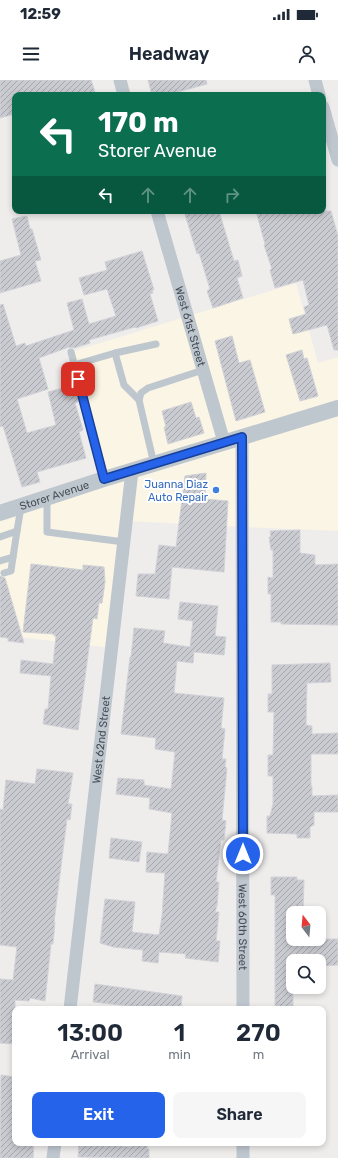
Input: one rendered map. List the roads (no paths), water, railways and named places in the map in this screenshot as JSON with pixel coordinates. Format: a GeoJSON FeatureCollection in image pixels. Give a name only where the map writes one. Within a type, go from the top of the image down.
{"type":"FeatureCollection","features":[{"type":"Feature","properties":{"kind":"street"},"geometry":{"type":"LineString","coordinates":[[120,80],[123,92]]}},
{"type":"Feature","properties":{"kind":"street"},"geometry":{"type":"LineString","coordinates":[[315,80],[319,92]]}},
{"type":"Feature","properties":{"kind":"street"},"geometry":{"type":"LineString","coordinates":[[326,118],[338,160]]}},
{"type":"Feature","properties":{"kind":"street","name":"West 61st Street"},"geometry":{"type":"LineString","coordinates":[[158,214],[224,442]]}},
{"type":"Feature","properties":{"kind":"street","name":"Storer Avenue"},"geometry":{"type":"LineString","coordinates":[[0,513],[104,479],[338,408]]}},
{"type":"Feature","properties":{"kind":"street","name":"West 60th Street"},"geometry":{"type":"LineString","coordinates":[[242,437],[243,1006]]}},
{"type":"Feature","properties":{"kind":"street","name":"West 62nd Street"},"geometry":{"type":"LineString","coordinates":[[70,1006],[132,471]]}},
{"type":"Feature","properties":{"kind":"street"},"geometry":{"type":"LineString","coordinates":[[53,1158],[55,1146]]}},
{"type":"Feature","properties":{"kind":"street"},"geometry":{"type":"LineString","coordinates":[[243,1146],[243,1158]]}},
{"type":"Feature","properties":{"kind":"lane"},"geometry":{"type":"LineString","coordinates":[[74,365],[115,353],[156,344]]}},
{"type":"Feature","properties":{"kind":"lane"},"geometry":{"type":"LineString","coordinates":[[71,352],[104,479]]}},
{"type":"Feature","properties":{"kind":"lane"},"geometry":{"type":"LineString","coordinates":[[115,353],[124,385],[139,400],[154,465]]}},
{"type":"Feature","properties":{"kind":"lane"},"geometry":{"type":"LineString","coordinates":[[139,400],[148,388],[203,370]]}},
{"type":"Feature","properties":{"kind":"lane"},"geometry":{"type":"LineString","coordinates":[[47,498],[47,532],[124,542]]}},
{"type":"Feature","properties":{"kind":"lane"},"geometry":{"type":"LineString","coordinates":[[4,573],[11,571],[21,506]]}},
{"type":"Feature","properties":{"kind":"lane"},"geometry":{"type":"LineString","coordinates":[[0,536],[17,531]]}},
{"type":"Feature","properties":{"kind":"lane"},"geometry":{"type":"LineString","coordinates":[[0,561],[13,557]]}},
{"type":"Feature","properties":{"kind":"place","name":"Juanna Diaz Auto Repair"},"geometry":{"type":"Point","coordinates":[216,490]}}]}
